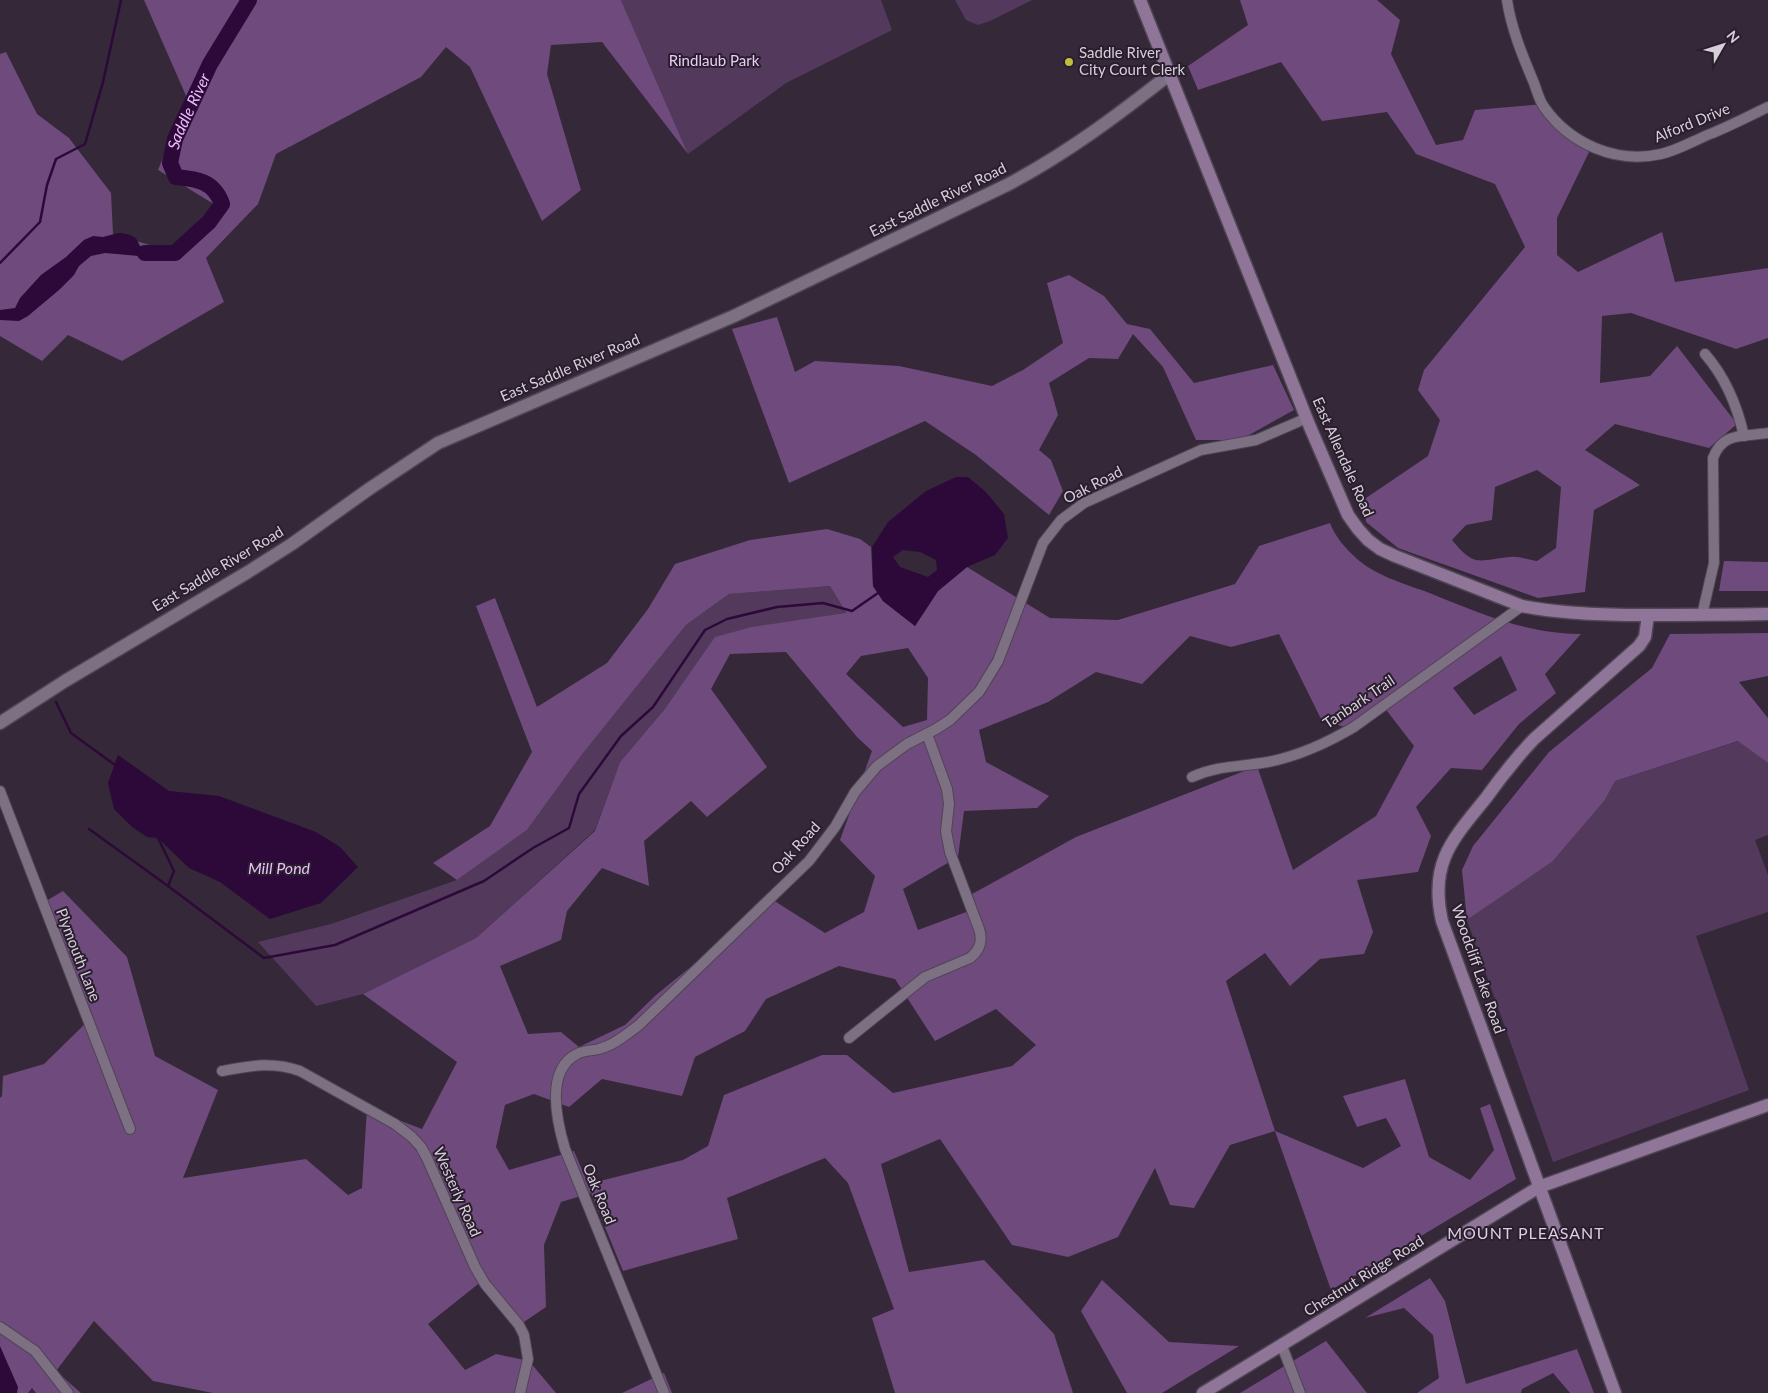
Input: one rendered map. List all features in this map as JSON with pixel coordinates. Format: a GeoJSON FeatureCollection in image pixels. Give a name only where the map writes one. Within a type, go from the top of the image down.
{"type":"FeatureCollection","features":[{"type":"Feature","properties":{"kind":"main road","name":"East Allendale Road"},"geometry":{"type":"LineString","coordinates":[[1140,0],[1307,418],[1348,515],[1358,530],[1368,540],[1380,549],[1395,556],[1522,606],[1562,613],[1648,615],[1768,614]]}},
{"type":"Feature","properties":{"kind":"main road","name":"Woodcliff Lake Road"},"geometry":{"type":"LineString","coordinates":[[1615,1393],[1442,921],[1438,898],[1439,875],[1446,854],[1456,836],[1519,755],[1639,646],[1645,637],[1648,615]]}},
{"type":"Feature","properties":{"kind":"main road","name":"Chestnut Ridge Road"},"geometry":{"type":"LineString","coordinates":[[1203,1393],[1539,1187],[1768,1106]]}},
{"type":"Feature","properties":{"kind":"street","name":"Alford Drive"},"geometry":{"type":"LineString","coordinates":[[1507,0],[1521,49],[1543,106],[1557,123],[1569,133],[1598,149],[1629,156],[1660,154],[1683,147],[1768,107]]}},
{"type":"Feature","properties":{"kind":"street","name":"East Saddle River Road"},"geometry":{"type":"LineString","coordinates":[[0,723],[138,637],[278,554],[438,443],[734,316],[1008,185],[1067,150],[1170,74]]}},
{"type":"Feature","properties":{"kind":"street"},"geometry":{"type":"LineString","coordinates":[[1705,354],[1728,386],[1740,418],[1744,436]]}},
{"type":"Feature","properties":{"kind":"street","name":"Oak Road"},"geometry":{"type":"LineString","coordinates":[[664,1393],[565,1149],[556,1101],[562,1067],[575,1055],[584,1051],[609,1046],[639,1025],[809,861],[835,827],[855,792],[877,766],[907,744],[950,720],[965,707],[989,678],[998,661],[1043,543],[1061,520],[1072,510],[1201,450],[1256,440],[1307,418]]}},
{"type":"Feature","properties":{"kind":"street"},"geometry":{"type":"LineString","coordinates":[[1702,615],[1714,563],[1713,458],[1721,445],[1727,440],[1768,434]]}},
{"type":"Feature","properties":{"kind":"street","name":"Tanbark Trail"},"geometry":{"type":"LineString","coordinates":[[1192,777],[1211,769],[1261,763],[1288,757],[1336,738],[1522,606]]}},
{"type":"Feature","properties":{"kind":"street"},"geometry":{"type":"LineString","coordinates":[[849,1038],[925,977],[970,958],[979,948],[981,941],[979,929],[950,852],[946,831],[949,804],[947,790],[927,734]]}},
{"type":"Feature","properties":{"kind":"street","name":"Plymouth Lane"},"geometry":{"type":"LineString","coordinates":[[0,791],[130,1129]]}},
{"type":"Feature","properties":{"kind":"street","name":"Westerly Road"},"geometry":{"type":"LineString","coordinates":[[222,1071],[263,1064],[288,1067],[300,1071],[400,1127],[412,1137],[427,1158],[475,1267],[490,1290],[519,1325],[524,1335],[528,1359],[520,1393]]}},
{"type":"Feature","properties":{"kind":"street"},"geometry":{"type":"LineString","coordinates":[[0,1327],[35,1351],[68,1393]]}},
{"type":"Feature","properties":{"kind":"street"},"geometry":{"type":"LineString","coordinates":[[1282,1346],[1300,1393]]}},
{"type":"Feature","properties":{"kind":"green space","name":"Rindlaub Park"},"geometry":{"type":"Polygon","coordinates":[[[621,0],[881,0],[892,30],[786,83],[688,154],[621,0]]]}},
{"type":"Feature","properties":{"kind":"green space"},"geometry":{"type":"Polygon","coordinates":[[[955,0],[1032,0],[978,25],[966,20],[955,0]]]}},
{"type":"Feature","properties":{"kind":"green space"},"geometry":{"type":"Polygon","coordinates":[[[830,586],[846,614],[715,638],[664,710],[620,762],[595,830],[476,938],[363,994],[316,1006],[258,942],[331,924],[457,880],[527,830],[580,757],[686,625],[729,594],[830,586]]]}},
{"type":"Feature","properties":{"kind":"green space"},"geometry":{"type":"Polygon","coordinates":[[[1739,741],[1768,763],[1768,835],[1755,840],[1768,875],[1768,912],[1696,936],[1749,1090],[1553,1162],[1467,920],[1552,862],[1605,800],[1615,781],[1739,741]]]}},
{"type":"Feature","properties":{"kind":"shaded area"},"geometry":{"type":"Polygon","coordinates":[[[144,0],[621,0],[688,154],[602,42],[551,45],[547,74],[581,190],[542,221],[470,67],[446,47],[421,77],[276,154],[258,204],[206,258],[224,302],[122,361],[68,335],[42,361],[0,336],[0,54],[6,52],[37,114],[69,138],[111,193],[113,234],[170,251],[217,206],[158,170],[187,98],[144,0]]]}},
{"type":"Feature","properties":{"kind":"shaded area"},"geometry":{"type":"Polygon","coordinates":[[[1240,0],[1377,0],[1400,20],[1391,54],[1436,145],[1463,140],[1475,110],[1544,104],[1592,146],[1557,218],[1557,255],[1578,272],[1662,232],[1675,282],[1768,268],[1768,338],[1736,349],[1631,313],[1602,316],[1600,383],[1650,376],[1677,346],[1737,424],[1709,448],[1615,424],[1585,450],[1640,485],[1594,510],[1585,592],[1538,598],[1398,548],[1366,522],[1363,500],[1428,456],[1440,420],[1418,390],[1424,370],[1525,247],[1495,184],[1416,154],[1387,112],[1322,121],[1281,62],[1198,90],[1188,66],[1248,25],[1240,0]],[[1537,470],[1495,487],[1492,520],[1466,525],[1452,540],[1466,555],[1478,560],[1513,557],[1537,561],[1556,548],[1561,487],[1537,470]]]}},
{"type":"Feature","properties":{"kind":"shaded area"},"geometry":{"type":"Polygon","coordinates":[[[1069,275],[1104,296],[1127,324],[1150,329],[1194,383],[1273,365],[1294,410],[1240,440],[1196,440],[1163,367],[1133,334],[1118,359],[1089,358],[1049,383],[1058,415],[1039,450],[1051,460],[1063,491],[1049,515],[976,455],[925,421],[789,483],[732,329],[777,317],[795,372],[815,361],[899,366],[992,386],[1023,370],[1063,343],[1047,283],[1069,275]]]}},
{"type":"Feature","properties":{"kind":"shaded area"},"geometry":{"type":"Polygon","coordinates":[[[1330,523],[1340,541],[1355,557],[1371,569],[1389,578],[1483,614],[1521,626],[1560,633],[1581,634],[1545,674],[1556,693],[1519,724],[1482,770],[1451,768],[1416,807],[1431,836],[1418,872],[1357,880],[1373,932],[1364,954],[1320,959],[1290,986],[1265,953],[1226,981],[1275,1131],[1230,1145],[1194,1208],[1170,1205],[1155,1168],[1118,1237],[1068,1257],[1012,1245],[940,1139],[881,1164],[909,1272],[984,1260],[1054,1334],[1073,1393],[895,1393],[872,1318],[894,1309],[848,1183],[825,1158],[727,1198],[738,1239],[623,1271],[591,1193],[561,1202],[544,1245],[546,1307],[521,1324],[487,1277],[428,1324],[465,1370],[496,1354],[529,1361],[556,1393],[213,1393],[153,1381],[94,1321],[56,1371],[81,1393],[36,1393],[32,1388],[28,1393],[0,1393],[0,1098],[2,1096],[3,1076],[44,1064],[93,1016],[46,901],[63,891],[127,957],[155,1056],[218,1090],[183,1178],[306,1159],[348,1195],[362,1188],[367,1108],[422,1129],[457,1062],[363,994],[476,938],[595,831],[620,762],[664,710],[715,637],[752,627],[846,613],[830,586],[729,594],[686,625],[580,757],[527,830],[457,880],[433,863],[490,826],[532,752],[476,606],[495,598],[537,707],[607,663],[648,609],[675,564],[750,540],[827,529],[860,539],[871,547],[873,586],[883,601],[915,626],[938,591],[967,567],[1050,618],[1118,620],[1235,584],[1259,546],[1330,523]],[[1279,634],[1231,647],[1190,636],[1142,684],[1096,672],[1048,702],[979,730],[986,762],[1049,796],[1037,808],[964,811],[958,857],[903,889],[918,930],[977,908],[972,894],[1076,837],[1257,766],[1293,870],[1376,816],[1414,746],[1384,707],[1350,729],[1321,719],[1279,634]],[[908,648],[861,656],[846,674],[903,727],[927,720],[928,678],[908,648]],[[786,652],[730,654],[711,689],[767,767],[707,817],[691,801],[644,841],[649,886],[602,868],[567,911],[561,940],[500,966],[528,1034],[561,1032],[579,1047],[625,1025],[656,995],[773,900],[825,933],[864,912],[875,876],[840,840],[872,751],[857,737],[786,652]],[[1501,656],[1453,688],[1474,715],[1517,690],[1501,656]],[[839,966],[766,999],[745,1031],[695,1057],[682,1096],[602,1079],[569,1107],[534,1094],[505,1105],[496,1147],[509,1170],[574,1151],[588,1184],[683,1160],[708,1146],[724,1095],[822,1055],[847,1055],[893,1093],[1012,1066],[1036,1045],[996,1009],[935,1041],[895,979],[839,966]]]}},
{"type":"Feature","properties":{"kind":"shaded area"},"geometry":{"type":"Polygon","coordinates":[[[1724,561],[1768,562],[1768,591],[1719,591],[1724,561]]]}},
{"type":"Feature","properties":{"kind":"shaded area"},"geometry":{"type":"Polygon","coordinates":[[[1768,633],[1768,676],[1739,682],[1768,718],[1768,763],[1738,741],[1615,781],[1605,800],[1552,862],[1467,920],[1462,870],[1473,846],[1549,752],[1652,668],[1670,634],[1768,633]]]}},
{"type":"Feature","properties":{"kind":"shaded area"},"geometry":{"type":"Polygon","coordinates":[[[1405,1079],[1429,1157],[1470,1180],[1494,1150],[1480,1108],[1490,1104],[1516,1179],[1331,1290],[1275,1131],[1363,1168],[1401,1146],[1386,1118],[1357,1127],[1343,1096],[1405,1079]]]}},
{"type":"Feature","properties":{"kind":"shaded area"},"geometry":{"type":"Polygon","coordinates":[[[1430,1278],[1445,1301],[1466,1384],[1577,1349],[1594,1393],[1570,1393],[1553,1373],[1522,1389],[1521,1393],[1417,1393],[1439,1378],[1433,1335],[1404,1308],[1365,1318],[1430,1278]]]}},
{"type":"Feature","properties":{"kind":"shaded area"},"geometry":{"type":"Polygon","coordinates":[[[1102,1280],[1169,1342],[1239,1346],[1162,1393],[1127,1393],[1081,1311],[1102,1280]]]}},
{"type":"Feature","properties":{"kind":"shaded area"},"geometry":{"type":"Polygon","coordinates":[[[1326,1341],[1367,1393],[1240,1393],[1326,1341]]]}},
{"type":"Feature","properties":{"kind":"shaded area"},"geometry":{"type":"Polygon","coordinates":[[[664,1373],[672,1393],[622,1393],[664,1373]]]}},
{"type":"Feature","properties":{"kind":"water"},"geometry":{"type":"Polygon","coordinates":[[[118,233],[134,237],[141,247],[150,251],[165,247],[167,256],[150,257],[105,253],[91,256],[79,266],[74,275],[59,290],[28,316],[19,321],[0,320],[0,310],[15,308],[20,298],[41,275],[66,257],[84,240],[93,236],[103,237],[118,233]]]}},
{"type":"Feature","properties":{"kind":"water"},"geometry":{"type":"Polygon","coordinates":[[[956,477],[968,477],[986,492],[1004,514],[1008,538],[995,555],[967,567],[938,591],[915,626],[883,601],[873,586],[872,547],[888,522],[926,491],[956,477]],[[903,550],[893,557],[900,567],[928,577],[937,570],[936,560],[920,552],[903,550]]]}},
{"type":"Feature","properties":{"kind":"water","name":"Mill Pond"},"geometry":{"type":"Polygon","coordinates":[[[118,755],[169,791],[219,796],[316,832],[340,847],[358,867],[321,903],[270,919],[220,882],[189,868],[158,838],[147,837],[132,827],[114,809],[108,783],[118,755]]]}},
{"type":"Feature","properties":{"kind":"water"},"geometry":{"type":"Polygon","coordinates":[[[0,1346],[18,1387],[17,1393],[0,1393],[0,1346]]]}},
{"type":"Feature","properties":{"kind":"waterway"},"geometry":{"type":"LineString","coordinates":[[0,263],[40,222],[47,185],[56,159],[85,144],[103,82],[121,0]]}},
{"type":"Feature","properties":{"kind":"waterway","name":"Saddle River"},"geometry":{"type":"LineString","coordinates":[[145,253],[175,253],[209,222],[222,204],[214,190],[204,183],[198,180],[176,177],[170,163],[175,139],[210,64],[249,0]]}},
{"type":"Feature","properties":{"kind":"waterway"},"geometry":{"type":"LineString","coordinates":[[158,838],[174,871],[168,886],[264,958],[335,945],[484,881],[533,848],[569,828],[579,794],[621,736],[653,707],[705,630],[727,619],[777,607],[823,603],[852,611],[878,593]]}},
{"type":"Feature","properties":{"kind":"waterway"},"geometry":{"type":"LineString","coordinates":[[56,702],[71,733],[115,765]]}},
{"type":"Feature","properties":{"kind":"waterway"},"geometry":{"type":"LineString","coordinates":[[89,829],[168,886]]}},
{"type":"Feature","properties":{"kind":"place","name":"Saddle River City Court Clerk"},"geometry":{"type":"Point","coordinates":[1069,62]}},
{"type":"Feature","properties":{"kind":"district","name":"MOUNT PLEASANT"},"geometry":{"type":"Point","coordinates":[1526,1233]}}]}
